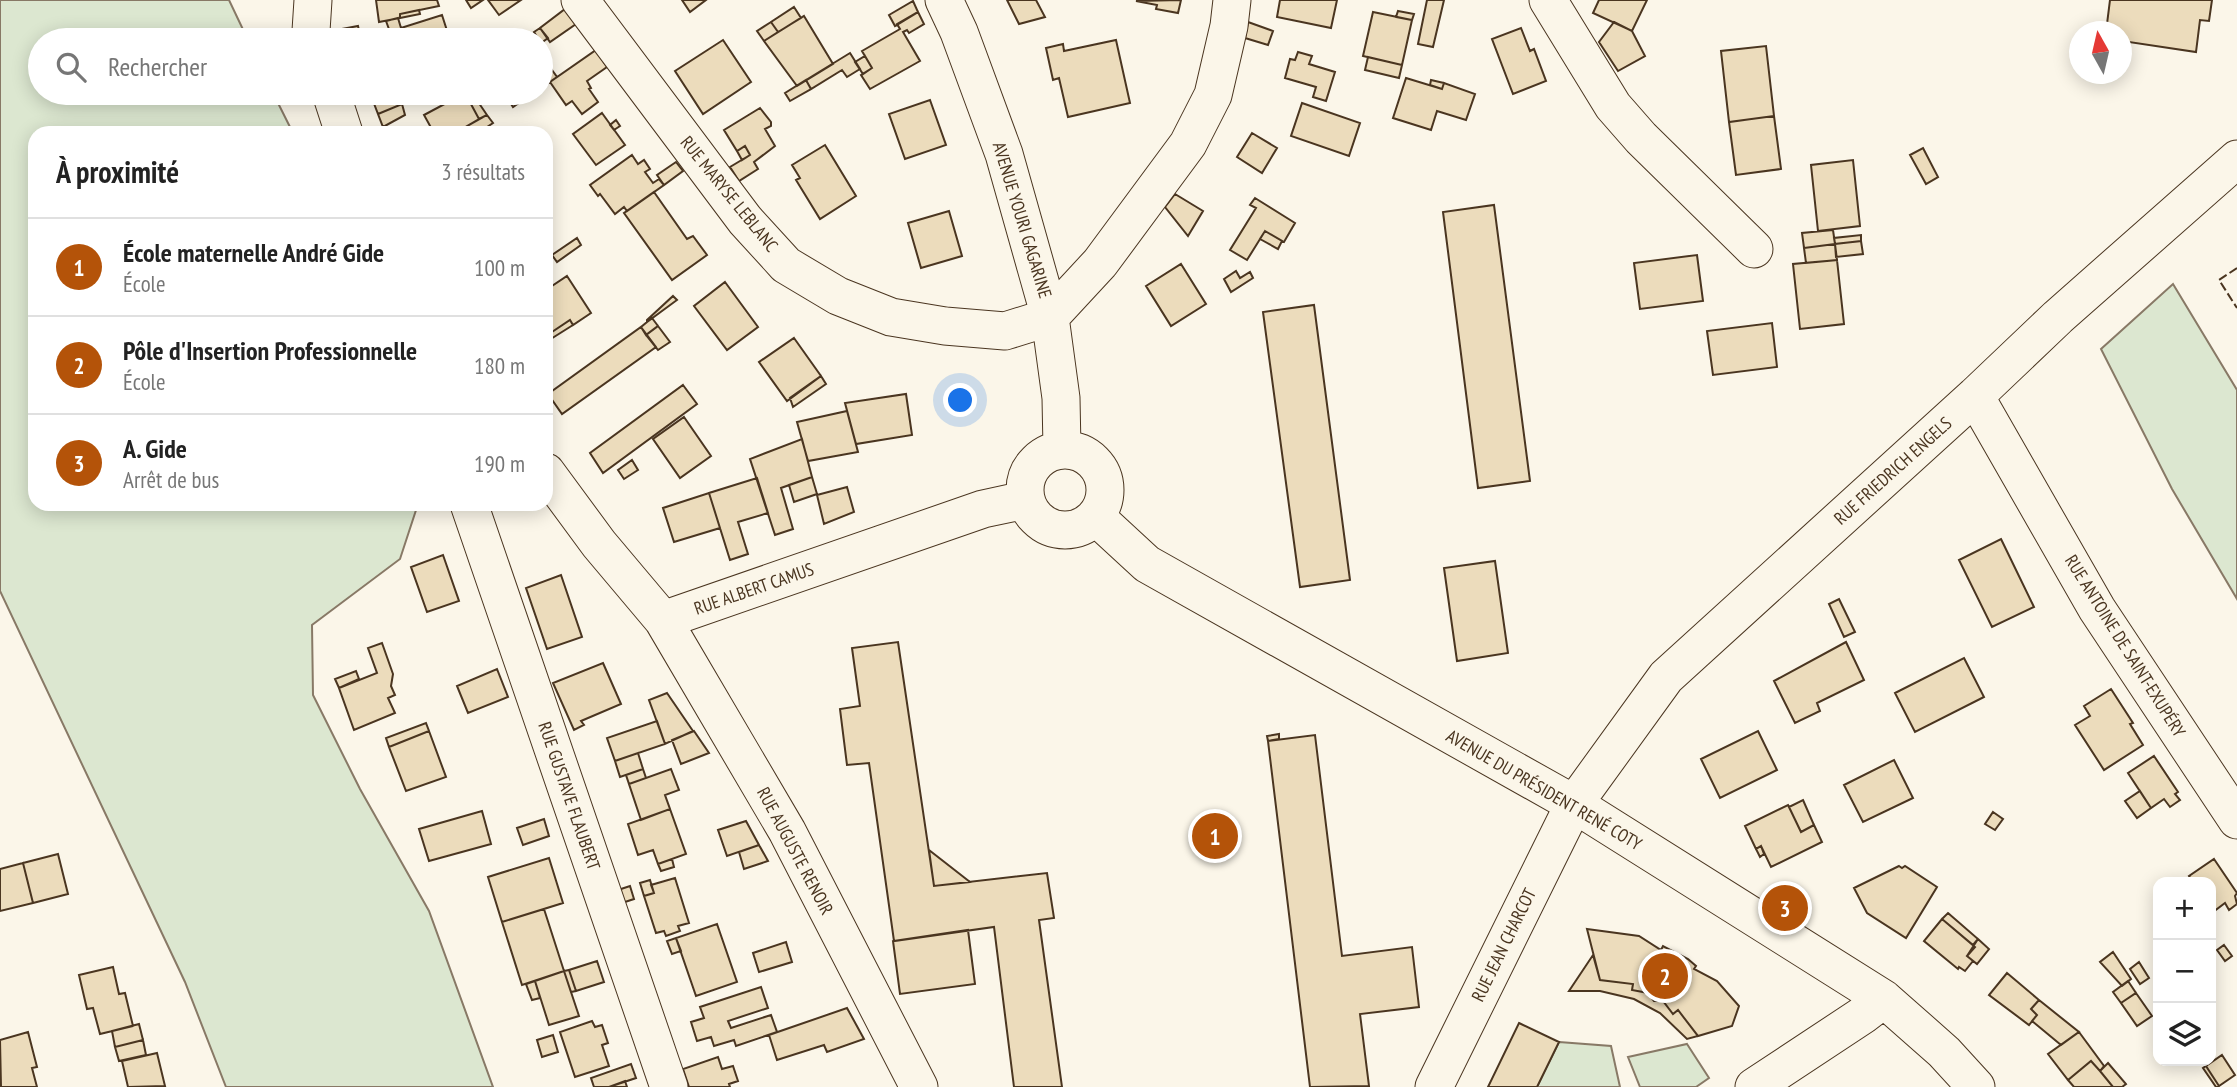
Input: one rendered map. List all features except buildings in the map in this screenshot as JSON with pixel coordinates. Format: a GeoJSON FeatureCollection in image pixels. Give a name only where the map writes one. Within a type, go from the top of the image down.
{"type":"FeatureCollection","features":[{"type":"Feature","properties":{"kind":"street"},"geometry":{"type":"LineString","coordinates":[[311,28],[313,0]]}},
{"type":"Feature","properties":{"kind":"street","name":"RUE MARYSE LEBLANC"},"geometry":{"type":"LineString","coordinates":[[580,0],[745,220],[786,265],[838,296],[891,317],[945,326],[1005,331],[1050,317]]}},
{"type":"Feature","properties":{"kind":"street","name":"AVENUE YOURI GAGARINE"},"geometry":{"type":"LineString","coordinates":[[944,0],[960,32],[1004,154],[1050,317],[1061,398],[1062,449]]}},
{"type":"Feature","properties":{"kind":"street"},"geometry":{"type":"LineString","coordinates":[[1050,317],[1100,263],[1188,144],[1213,94],[1229,26],[1232,0]]}},
{"type":"Feature","properties":{"kind":"street"},"geometry":{"type":"LineString","coordinates":[[1548,0],[1613,106],[1641,138],[1754,249]]}},
{"type":"Feature","properties":{"kind":"street"},"geometry":{"type":"LineString","coordinates":[[335,105],[342,126]]}},
{"type":"Feature","properties":{"kind":"street","name":"RUE FRIEDRICH ENGELS"},"geometry":{"type":"LineString","coordinates":[[1574,804],[1666,677],[2058,317],[2237,159]]}},
{"type":"Feature","properties":{"kind":"street","name":"RUE ANTOINE DE SAINT-EXUPÉRY"},"geometry":{"type":"LineString","coordinates":[[1975,396],[2097,609],[2237,820]]}},
{"type":"Feature","properties":{"kind":"street"},"geometry":{"type":"LineString","coordinates":[[1062,449],[1085,455],[1095,462],[1101,472],[1105,495],[1102,507],[1096,517],[1077,529],[1055,530],[1036,519],[1025,500],[1026,476],[1032,466],[1040,457],[1062,449]]}},
{"type":"Feature","properties":{"kind":"street"},"geometry":{"type":"LineString","coordinates":[[553,482],[599,544],[663,620]]}},
{"type":"Feature","properties":{"kind":"street","name":"RUE ALBERT CAMUS"},"geometry":{"type":"LineString","coordinates":[[663,620],[983,509],[1025,500]]}},
{"type":"Feature","properties":{"kind":"street","name":"RUE GUSTAVE FLAUBERT"},"geometry":{"type":"LineString","coordinates":[[471,511],[669,1087]]}},
{"type":"Feature","properties":{"kind":"street","name":"AVENUE DU PRÉSIDENT RENÉ COTY"},"geometry":{"type":"LineString","coordinates":[[1096,517],[1147,564],[1574,804],[1884,999],[1944,1052],[1976,1087]]}},
{"type":"Feature","properties":{"kind":"street","name":"RUE AUGUSTE RENOIR"},"geometry":{"type":"LineString","coordinates":[[663,620],[787,831],[919,1087]]}},
{"type":"Feature","properties":{"kind":"street","name":"RUE JEAN CHARCOT"},"geometry":{"type":"LineString","coordinates":[[1434,1087],[1574,804]]}},
{"type":"Feature","properties":{"kind":"street"},"geometry":{"type":"LineString","coordinates":[[1754,1087],[1884,999]]}},
{"type":"Feature","properties":{"kind":"green space"},"geometry":{"type":"Polygon","coordinates":[[[0,0],[229,0],[242,28],[28,28],[28,105],[279,105],[290,126],[28,126],[28,511],[416,511],[400,559],[312,625],[313,695],[360,789],[429,911],[493,1087],[226,1087],[185,982],[0,591],[0,0]]]}},
{"type":"Feature","properties":{"kind":"green space"},"geometry":{"type":"Polygon","coordinates":[[[2173,284],[2237,390],[2237,599],[2172,489],[2101,349],[2173,284]]]}},
{"type":"Feature","properties":{"kind":"green space"},"geometry":{"type":"Polygon","coordinates":[[[1559,1042],[1611,1046],[1620,1087],[1537,1087],[1559,1042]]]}},
{"type":"Feature","properties":{"kind":"green space"},"geometry":{"type":"Polygon","coordinates":[[[1687,1044],[1709,1078],[1696,1087],[1640,1087],[1628,1057],[1687,1044]]]}},
{"type":"Feature","properties":{"kind":"fence"},"geometry":{"type":"LineString","coordinates":[[2237,268],[2219,280],[2237,308]]}},
{"type":"Feature","properties":{"kind":"place","name":"École maternelle André Gide"},"geometry":{"type":"Point","coordinates":[1215,836]}},
{"type":"Feature","properties":{"kind":"place","name":"A. Gide"},"geometry":{"type":"Point","coordinates":[1785,908]}},
{"type":"Feature","properties":{"kind":"place","name":"Pôle d'Insertion Professionnelle"},"geometry":{"type":"Point","coordinates":[1665,976]}}]}
